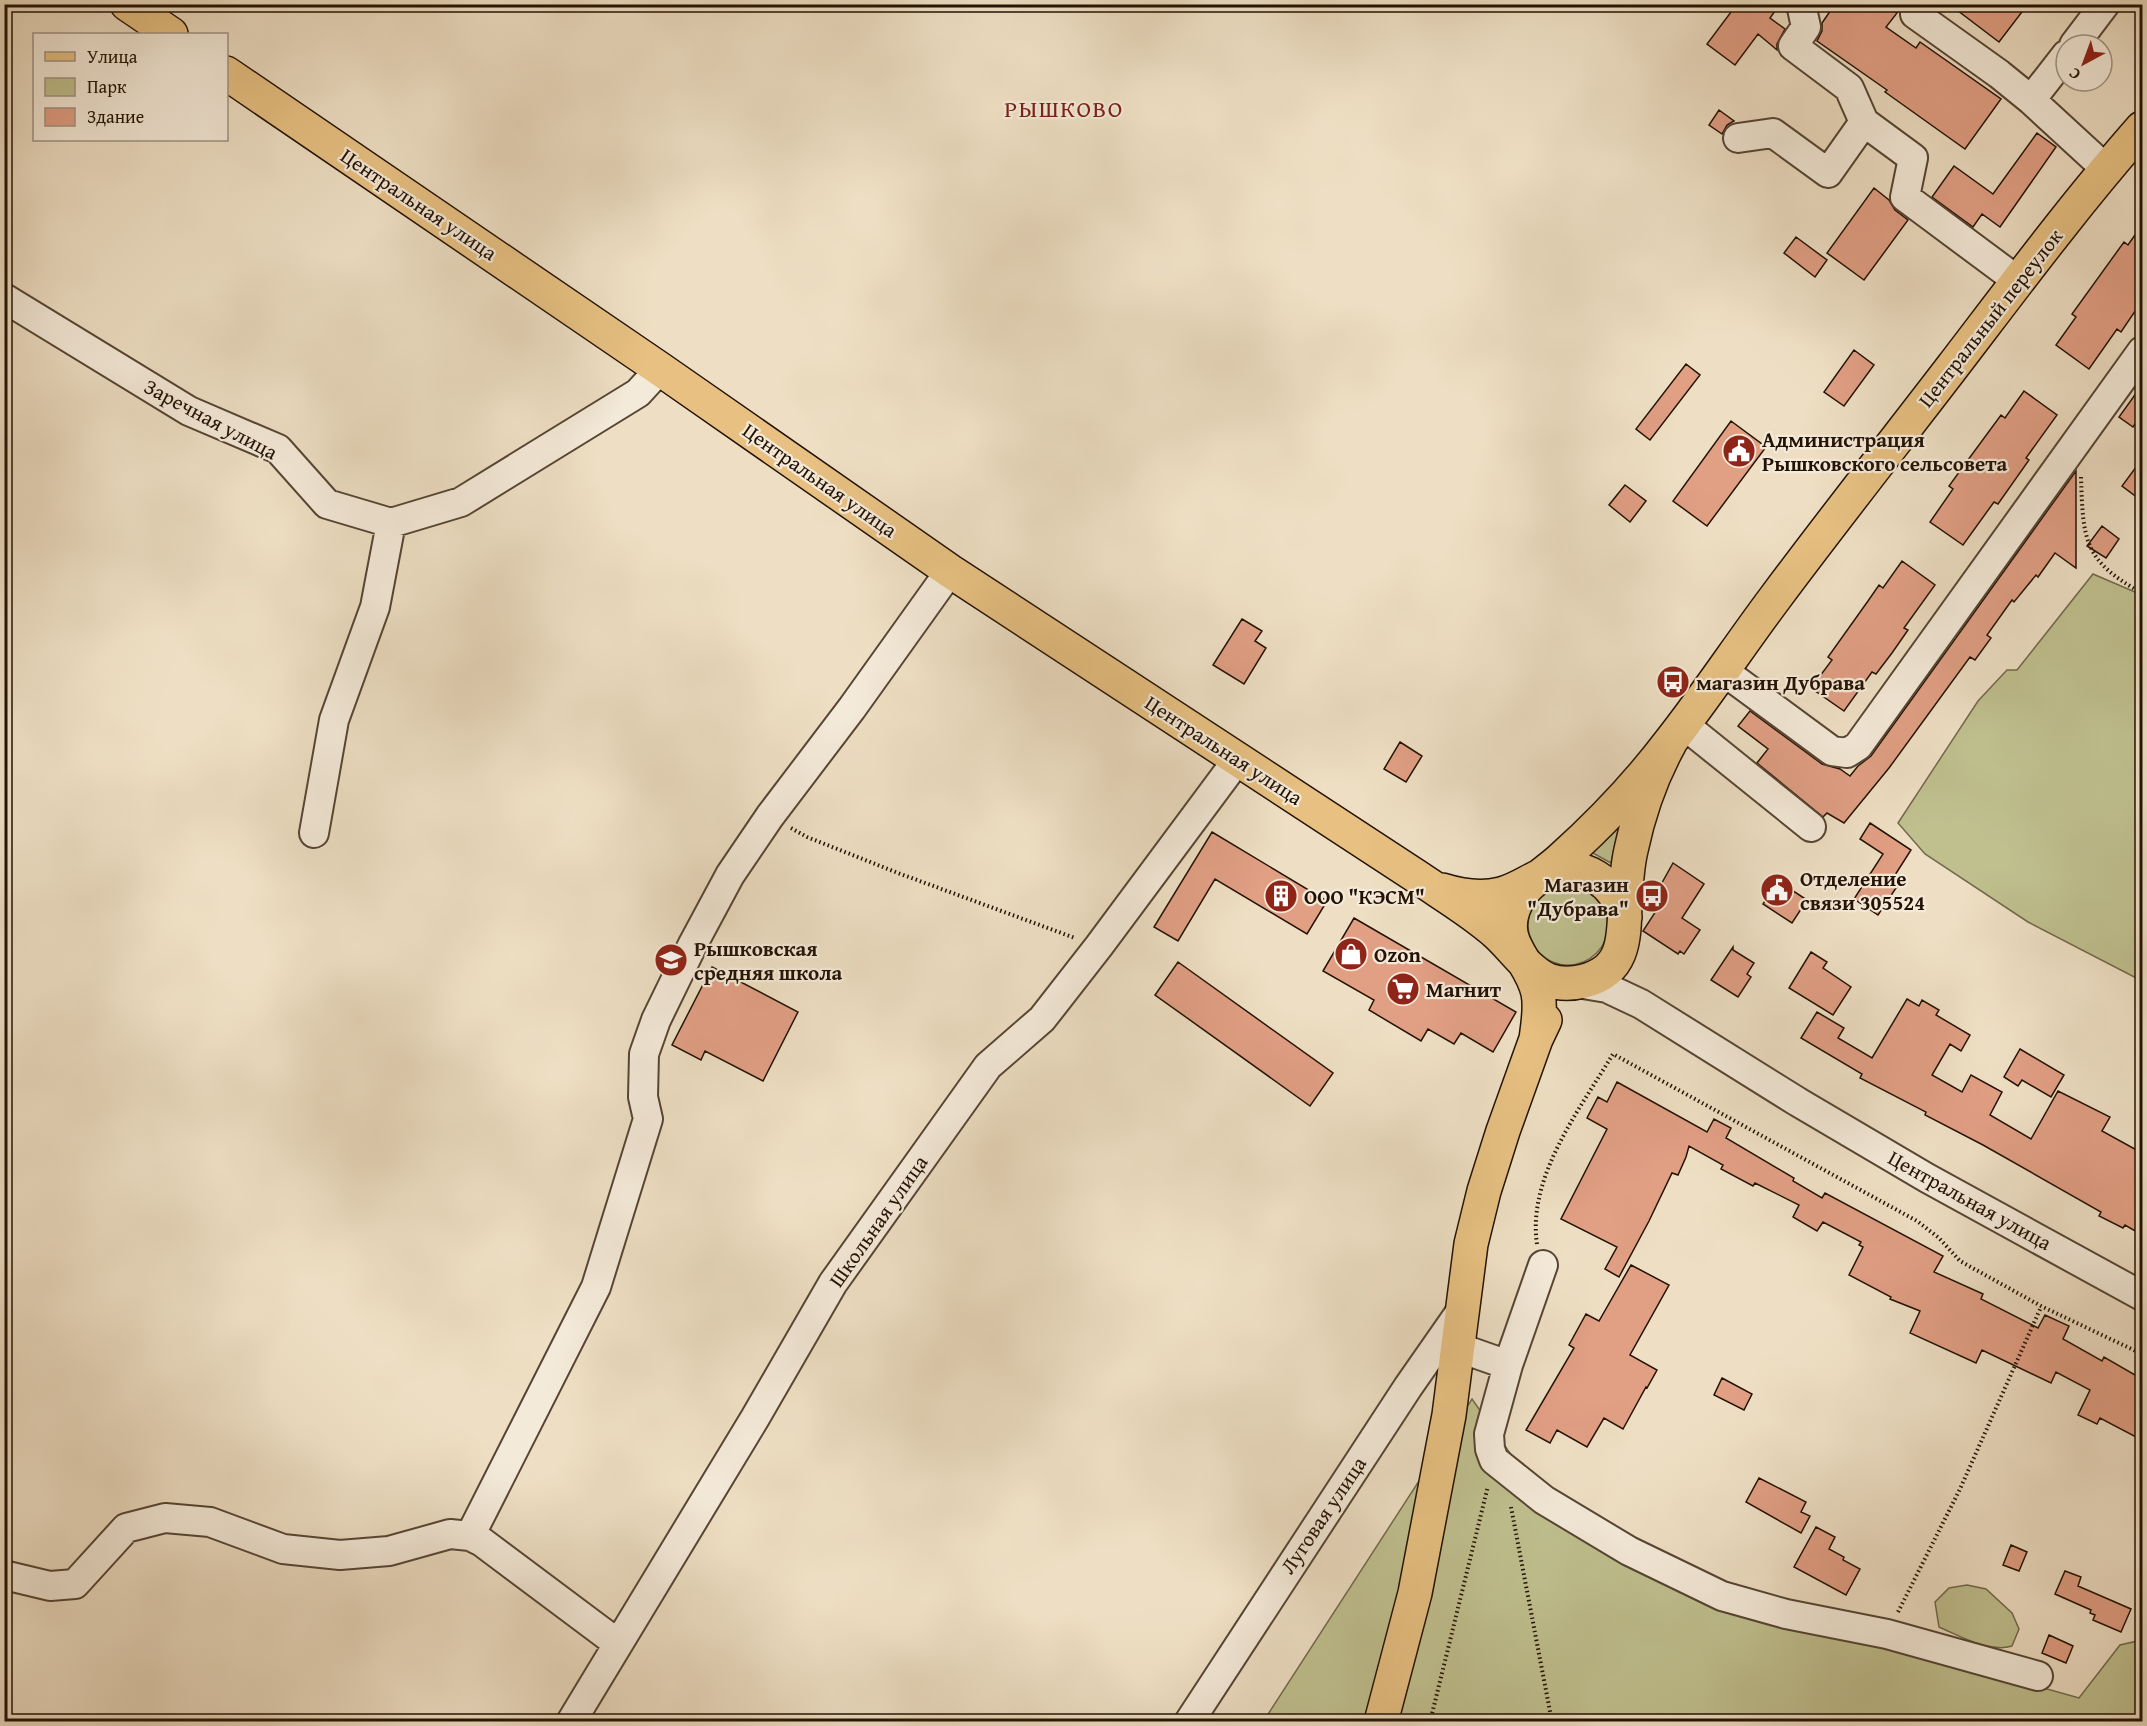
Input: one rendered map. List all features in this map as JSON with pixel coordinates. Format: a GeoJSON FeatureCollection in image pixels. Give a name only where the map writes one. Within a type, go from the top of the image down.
{"type":"FeatureCollection","features":[{"type":"Feature","properties":{"kind":"main road"},"geometry":{"type":"LineString","coordinates":[[127,4],[170,33]]}},
{"type":"Feature","properties":{"kind":"main road","name":"Центральная улица"},"geometry":{"type":"LineString","coordinates":[[228,74],[660,369],[950,571],[1419,878]]}},
{"type":"Feature","properties":{"kind":"main road","name":"Центральный переулок"},"geometry":{"type":"LineString","coordinates":[[1676,734],[1722,670],[2018,281],[2106,169],[2142,128]]}},
{"type":"Feature","properties":{"kind":"main road"},"geometry":{"type":"LineString","coordinates":[[1536,1039],[1539,1011],[1538,992],[1530,972],[1517,953],[1511,929],[1515,905],[1529,884],[1559,861],[1590,831],[1676,734]]}},
{"type":"Feature","properties":{"kind":"main road"},"geometry":{"type":"LineString","coordinates":[[1419,878],[1493,930],[1535,972],[1549,980],[1576,983],[1597,976],[1614,961],[1624,940],[1630,852],[1642,805],[1657,767],[1676,734]]}},
{"type":"Feature","properties":{"kind":"main road"},"geometry":{"type":"LineString","coordinates":[[1419,878],[1438,889],[1458,895],[1479,897],[1500,895],[1521,888],[1539,877],[1560,869],[1571,869],[1592,874],[1610,887],[1617,896],[1625,917]]}},
{"type":"Feature","properties":{"kind":"main road"},"geometry":{"type":"LineString","coordinates":[[1380,1722],[1415,1593],[1449,1414],[1471,1244],[1484,1191],[1536,1039],[1549,1011],[1562,994],[1576,983]]}},
{"type":"Feature","properties":{"kind":"street"},"geometry":{"type":"LineString","coordinates":[[1801,4],[1806,27],[1793,46],[1849,88],[1864,122],[1913,158],[1905,197],[2018,281]]}},
{"type":"Feature","properties":{"kind":"street"},"geometry":{"type":"LineString","coordinates":[[2083,33],[2105,4]]}},
{"type":"Feature","properties":{"kind":"street"},"geometry":{"type":"LineString","coordinates":[[1915,14],[1999,74],[2031,100],[2106,169]]}},
{"type":"Feature","properties":{"kind":"street"},"geometry":{"type":"LineString","coordinates":[[2031,100],[2054,70]]}},
{"type":"Feature","properties":{"kind":"street"},"geometry":{"type":"LineString","coordinates":[[1738,138],[1773,133],[1828,173],[1864,122]]}},
{"type":"Feature","properties":{"kind":"street","name":"Заречная улица"},"geometry":{"type":"LineString","coordinates":[[4,298],[189,411],[278,449],[327,504],[391,523]]}},
{"type":"Feature","properties":{"kind":"street"},"geometry":{"type":"LineString","coordinates":[[1722,670],[1833,751],[1847,753],[1858,746],[2142,351]]}},
{"type":"Feature","properties":{"kind":"street"},"geometry":{"type":"LineString","coordinates":[[314,833],[334,720],[375,607],[391,523],[461,502],[638,393],[660,369]]}},
{"type":"Feature","properties":{"kind":"street"},"geometry":{"type":"LineString","coordinates":[[470,1536],[596,1287],[648,1119],[643,1097],[644,1054],[656,1020],[693,944],[730,875],[770,816],[852,708],[950,571]]}},
{"type":"Feature","properties":{"kind":"street"},"geometry":{"type":"LineString","coordinates":[[1676,734],[1811,826]]}},
{"type":"Feature","properties":{"kind":"street","name":"Школьная улица"},"geometry":{"type":"LineString","coordinates":[[571,1722],[755,1418],[833,1283],[988,1066],[1042,1019],[1238,759]]}},
{"type":"Feature","properties":{"kind":"street"},"geometry":{"type":"LineString","coordinates":[[1620,952],[1618,966],[1621,979],[1628,991],[1641,1004]]}},
{"type":"Feature","properties":{"kind":"street"},"geometry":{"type":"LineString","coordinates":[[1576,983],[1607,988],[1641,1004]]}},
{"type":"Feature","properties":{"kind":"street","name":"Центральная улица"},"geometry":{"type":"LineString","coordinates":[[1641,1004],[1798,1102],[1927,1178],[2142,1296]]}},
{"type":"Feature","properties":{"kind":"street"},"geometry":{"type":"LineString","coordinates":[[1543,1265],[1508,1365],[1489,1434],[1490,1449],[1499,1465],[1544,1500],[1629,1551],[1722,1596],[1786,1614],[1887,1634],[2038,1676]]}},
{"type":"Feature","properties":{"kind":"street","name":"Луговая улица"},"geometry":{"type":"LineString","coordinates":[[1188,1722],[1401,1397],[1461,1311]]}},
{"type":"Feature","properties":{"kind":"street"},"geometry":{"type":"LineString","coordinates":[[1457,1347],[1508,1365]]}},
{"type":"Feature","properties":{"kind":"street"},"geometry":{"type":"LineString","coordinates":[[4,1575],[50,1586],[75,1584],[126,1528],[165,1518],[210,1522],[283,1549],[340,1555],[390,1551],[450,1534],[470,1536],[482,1542],[617,1643]]}},
{"type":"Feature","properties":{"kind":"path"},"geometry":{"type":"LineString","coordinates":[[2080,438],[2082,514],[2090,549],[2107,571],[2142,594]]}},
{"type":"Feature","properties":{"kind":"path"},"geometry":{"type":"LineString","coordinates":[[770,816],[817,841],[1099,946]]}},
{"type":"Feature","properties":{"kind":"path"},"geometry":{"type":"LineString","coordinates":[[1543,1265],[1537,1250],[1534,1229],[1537,1204],[1547,1167],[1613,1054],[1917,1221],[1939,1238],[1960,1261],[2041,1306],[2142,1354]]}},
{"type":"Feature","properties":{"kind":"path"},"geometry":{"type":"LineString","coordinates":[[1887,1634],[1960,1489],[2041,1306]]}},
{"type":"Feature","properties":{"kind":"path"},"geometry":{"type":"LineString","coordinates":[[1430,1722],[1499,1465]]}},
{"type":"Feature","properties":{"kind":"path"},"geometry":{"type":"LineString","coordinates":[[1499,1465],[1552,1722]]}},
{"type":"Feature","properties":{"kind":"green space"},"geometry":{"type":"Polygon","coordinates":[[[2093,574],[2142,595],[2142,981],[2028,922],[1925,854],[1898,823],[1978,701],[2007,670],[2017,670],[2093,574]]]}},
{"type":"Feature","properties":{"kind":"green space"},"geometry":{"type":"Polygon","coordinates":[[[1622,814],[1611,863],[1591,852],[1622,814]]]}},
{"type":"Feature","properties":{"kind":"green space"},"geometry":{"type":"Polygon","coordinates":[[[1560,885],[1576,885],[1597,896],[1608,917],[1608,933],[1597,954],[1576,965],[1560,965],[1546,959],[1534,947],[1528,933],[1528,917],[1534,903],[1546,891],[1560,885]]]}},
{"type":"Feature","properties":{"kind":"green space"},"geometry":{"type":"Polygon","coordinates":[[[1472,1399],[1535,1489],[1727,1590],[1883,1643],[2079,1698],[2120,1645],[2142,1640],[2142,1721],[1263,1722],[1472,1399]]]}},
{"type":"Feature","properties":{"kind":"green space"},"geometry":{"type":"Polygon","coordinates":[[[1967,1585],[1986,1589],[2012,1613],[2019,1629],[2012,1646],[2003,1648],[1984,1645],[1939,1627],[1935,1602],[1949,1588],[1967,1585]]]}},
{"type":"Feature","properties":{"kind":"building"},"geometry":{"type":"Polygon","coordinates":[[[1737,4],[1780,4],[1770,18],[1785,29],[1777,44],[1777,50],[1758,34],[1735,65],[1707,44],[1737,4]]]}},
{"type":"Feature","properties":{"kind":"building"},"geometry":{"type":"Polygon","coordinates":[[[1835,4],[1885,4],[1897,13],[1886,27],[1916,48],[1920,42],[2001,99],[1965,149],[1817,41],[1822,31],[1822,23],[1835,4]]]}},
{"type":"Feature","properties":{"kind":"building"},"geometry":{"type":"Polygon","coordinates":[[[1949,4],[2028,4],[1999,42],[1949,4]]]}},
{"type":"Feature","properties":{"kind":"building"},"geometry":{"type":"Polygon","coordinates":[[[1719,110],[1734,121],[1727,125],[1722,134],[1709,125],[1719,110]]]}},
{"type":"Feature","properties":{"kind":"building"},"geometry":{"type":"Polygon","coordinates":[[[2037,133],[2056,147],[2000,227],[1982,214],[1973,227],[1932,197],[1954,166],[1993,194],[2037,133]]]}},
{"type":"Feature","properties":{"kind":"building"},"geometry":{"type":"Polygon","coordinates":[[[1874,188],[1908,220],[1864,280],[1827,253],[1874,188]]]}},
{"type":"Feature","properties":{"kind":"building"},"geometry":{"type":"Polygon","coordinates":[[[2142,225],[2142,301],[2121,332],[2117,329],[2089,369],[2056,345],[2076,317],[2072,314],[2124,242],[2128,245],[2142,225]]]}},
{"type":"Feature","properties":{"kind":"building"},"geometry":{"type":"Polygon","coordinates":[[[1796,237],[1827,260],[1815,277],[1784,253],[1796,237]]]}},
{"type":"Feature","properties":{"kind":"building"},"geometry":{"type":"Polygon","coordinates":[[[1854,350],[1874,365],[1844,406],[1824,392],[1854,350]]]}},
{"type":"Feature","properties":{"kind":"building"},"geometry":{"type":"Polygon","coordinates":[[[1686,364],[1700,375],[1650,440],[1636,429],[1686,364]]]}},
{"type":"Feature","properties":{"kind":"building"},"geometry":{"type":"Polygon","coordinates":[[[2142,385],[2142,414],[2133,427],[2119,417],[2142,385]]]}},
{"type":"Feature","properties":{"kind":"building"},"geometry":{"type":"Polygon","coordinates":[[[2024,391],[2057,415],[2026,458],[2029,460],[1998,504],[1994,502],[1963,545],[1930,522],[1953,489],[1949,486],[2001,415],[2005,418],[2024,391]]]}},
{"type":"Feature","properties":{"kind":"building"},"geometry":{"type":"Polygon","coordinates":[[[1731,421],[1766,447],[1707,526],[1673,501],[1731,421]]]}},
{"type":"Feature","properties":{"kind":"building"},"geometry":{"type":"Polygon","coordinates":[[[2142,459],[2142,501],[2122,486],[2142,459]]]}},
{"type":"Feature","properties":{"kind":"building"},"geometry":{"type":"Polygon","coordinates":[[[2076,471],[2076,568],[2055,553],[2038,577],[2036,575],[2014,602],[2012,600],[1987,635],[1991,638],[1975,660],[1970,657],[1889,768],[1844,823],[1827,813],[1823,817],[1757,763],[1768,749],[1738,726],[1750,711],[1822,764],[1840,769],[1850,776],[1871,756],[2076,471]]]}},
{"type":"Feature","properties":{"kind":"building"},"geometry":{"type":"Polygon","coordinates":[[[1625,485],[1646,501],[1630,522],[1609,505],[1625,485]]]}},
{"type":"Feature","properties":{"kind":"building"},"geometry":{"type":"Polygon","coordinates":[[[2102,526],[2119,539],[2106,558],[2087,546],[2102,526]]]}},
{"type":"Feature","properties":{"kind":"building"},"geometry":{"type":"Polygon","coordinates":[[[1902,561],[1935,585],[1904,628],[1908,630],[1892,653],[1876,674],[1872,672],[1844,711],[1811,688],[1832,660],[1828,657],[1879,585],[1883,588],[1902,561]]]}},
{"type":"Feature","properties":{"kind":"building"},"geometry":{"type":"Polygon","coordinates":[[[1242,619],[1262,631],[1255,641],[1266,648],[1244,684],[1213,665],[1242,619]]]}},
{"type":"Feature","properties":{"kind":"building"},"geometry":{"type":"Polygon","coordinates":[[[1400,742],[1422,756],[1406,782],[1384,769],[1400,742]]]}},
{"type":"Feature","properties":{"kind":"building"},"geometry":{"type":"Polygon","coordinates":[[[1870,823],[1911,850],[1895,875],[1902,879],[1878,915],[1854,899],[1883,854],[1860,839],[1870,823]]]}},
{"type":"Feature","properties":{"kind":"building"},"geometry":{"type":"Polygon","coordinates":[[[1212,832],[1327,901],[1307,934],[1215,879],[1178,941],[1154,927],[1212,832]]]}},
{"type":"Feature","properties":{"kind":"building"},"geometry":{"type":"Polygon","coordinates":[[[1673,863],[1704,884],[1682,918],[1700,930],[1684,954],[1680,951],[1678,954],[1643,931],[1656,911],[1649,906],[1673,863]]]}},
{"type":"Feature","properties":{"kind":"building"},"geometry":{"type":"Polygon","coordinates":[[[1778,881],[1807,900],[1792,923],[1763,904],[1778,881]]]}},
{"type":"Feature","properties":{"kind":"building","name":"Магнит"},"geometry":{"type":"Polygon","coordinates":[[[1354,918],[1516,1012],[1493,1052],[1461,1033],[1454,1044],[1428,1029],[1421,1041],[1369,1010],[1374,1000],[1323,971],[1354,918]]]}},
{"type":"Feature","properties":{"kind":"building"},"geometry":{"type":"Polygon","coordinates":[[[1733,947],[1733,950],[1754,963],[1747,974],[1751,977],[1738,997],[1711,980],[1733,947]]]}},
{"type":"Feature","properties":{"kind":"building"},"geometry":{"type":"Polygon","coordinates":[[[1811,952],[1827,962],[1823,968],[1851,987],[1833,1015],[1789,988],[1811,952]]]}},
{"type":"Feature","properties":{"kind":"building"},"geometry":{"type":"Polygon","coordinates":[[[1178,962],[1333,1073],[1310,1106],[1155,995],[1178,962]]]}},
{"type":"Feature","properties":{"kind":"building"},"geometry":{"type":"Polygon","coordinates":[[[712,967],[798,1012],[763,1081],[705,1051],[701,1060],[672,1045],[712,967]]]}},
{"type":"Feature","properties":{"kind":"building"},"geometry":{"type":"Polygon","coordinates":[[[1907,999],[1919,1006],[1922,1000],[1939,1010],[1936,1015],[1970,1035],[1961,1051],[1950,1044],[1932,1075],[1962,1092],[1971,1075],[2002,1092],[1990,1115],[2031,1139],[2058,1091],[2110,1117],[2102,1131],[2142,1153],[2142,1235],[2125,1225],[2123,1228],[2099,1216],[2101,1212],[1925,1115],[1926,1112],[1860,1078],[1862,1074],[1801,1038],[1817,1012],[1844,1028],[1838,1038],[1872,1058],[1907,999]]]}},
{"type":"Feature","properties":{"kind":"building"},"geometry":{"type":"Polygon","coordinates":[[[2020,1049],[2064,1075],[2051,1097],[2022,1080],[2018,1086],[2004,1077],[2020,1049]]]}},
{"type":"Feature","properties":{"kind":"building"},"geometry":{"type":"Polygon","coordinates":[[[1617,1082],[1707,1132],[1714,1119],[1731,1128],[1726,1138],[1794,1178],[1793,1181],[1822,1198],[1825,1193],[1943,1256],[1934,1272],[1983,1294],[1981,1299],[2038,1328],[2045,1315],[2069,1326],[2063,1339],[2102,1361],[2104,1357],[2142,1379],[2142,1423],[2136,1437],[2100,1418],[2097,1424],[2078,1415],[2090,1390],[2056,1372],[2051,1383],[1982,1350],[1976,1363],[1910,1333],[1920,1311],[1890,1299],[1891,1297],[1849,1275],[1863,1247],[1859,1245],[1861,1242],[1823,1222],[1817,1231],[1793,1217],[1799,1205],[1755,1183],[1753,1186],[1721,1169],[1723,1165],[1689,1146],[1678,1175],[1672,1173],[1619,1277],[1605,1269],[1617,1247],[1561,1219],[1607,1129],[1587,1118],[1598,1097],[1607,1102],[1617,1082]]]}},
{"type":"Feature","properties":{"kind":"building"},"geometry":{"type":"Polygon","coordinates":[[[1631,1265],[1669,1285],[1630,1355],[1657,1370],[1623,1429],[1604,1418],[1587,1447],[1557,1430],[1550,1443],[1526,1430],[1574,1348],[1569,1345],[1586,1314],[1599,1321],[1631,1265]]]}},
{"type":"Feature","properties":{"kind":"building"},"geometry":{"type":"Polygon","coordinates":[[[1722,1378],[1752,1394],[1744,1410],[1714,1395],[1722,1378]]]}},
{"type":"Feature","properties":{"kind":"building"},"geometry":{"type":"Polygon","coordinates":[[[1759,1478],[1806,1502],[1801,1512],[1810,1516],[1801,1533],[1746,1502],[1759,1478]]]}},
{"type":"Feature","properties":{"kind":"building"},"geometry":{"type":"Polygon","coordinates":[[[1816,1527],[1835,1537],[1829,1549],[1860,1569],[1846,1595],[1794,1567],[1816,1527]]]}},
{"type":"Feature","properties":{"kind":"building"},"geometry":{"type":"Polygon","coordinates":[[[2011,1545],[2027,1552],[2019,1571],[2003,1565],[2011,1545]]]}},
{"type":"Feature","properties":{"kind":"building"},"geometry":{"type":"Polygon","coordinates":[[[2065,1571],[2081,1577],[2078,1586],[2131,1609],[2121,1632],[2093,1620],[2095,1615],[2090,1613],[2091,1610],[2055,1594],[2065,1571]]]}},
{"type":"Feature","properties":{"kind":"building"},"geometry":{"type":"Polygon","coordinates":[[[2049,1635],[2073,1646],[2066,1663],[2042,1653],[2049,1635]]]}},
{"type":"Feature","properties":{"kind":"place","name":"Администрация Рышковского сельсовета"},"geometry":{"type":"Point","coordinates":[1739,451]}},
{"type":"Feature","properties":{"kind":"place","name":"магазин Дубрава"},"geometry":{"type":"Point","coordinates":[1673,682]}},
{"type":"Feature","properties":{"kind":"place","name":"Отделение связи 305524"},"geometry":{"type":"Point","coordinates":[1777,890]}},
{"type":"Feature","properties":{"kind":"place","name":"ООО \"КЭСМ\""},"geometry":{"type":"Point","coordinates":[1281,896]}},
{"type":"Feature","properties":{"kind":"place","name":"Магазин \"Дубрава\""},"geometry":{"type":"Point","coordinates":[1652,896]}},
{"type":"Feature","properties":{"kind":"place","name":"Ozon"},"geometry":{"type":"Point","coordinates":[1351,954]}},
{"type":"Feature","properties":{"kind":"place","name":"Рышковская средняя школа"},"geometry":{"type":"Point","coordinates":[671,960]}},
{"type":"Feature","properties":{"kind":"place","name":"Магнит"},"geometry":{"type":"Point","coordinates":[1403,989]}},
{"type":"Feature","properties":{"kind":"district","name":"РЫШКОВО"},"geometry":{"type":"Point","coordinates":[1064,108]}}]}
